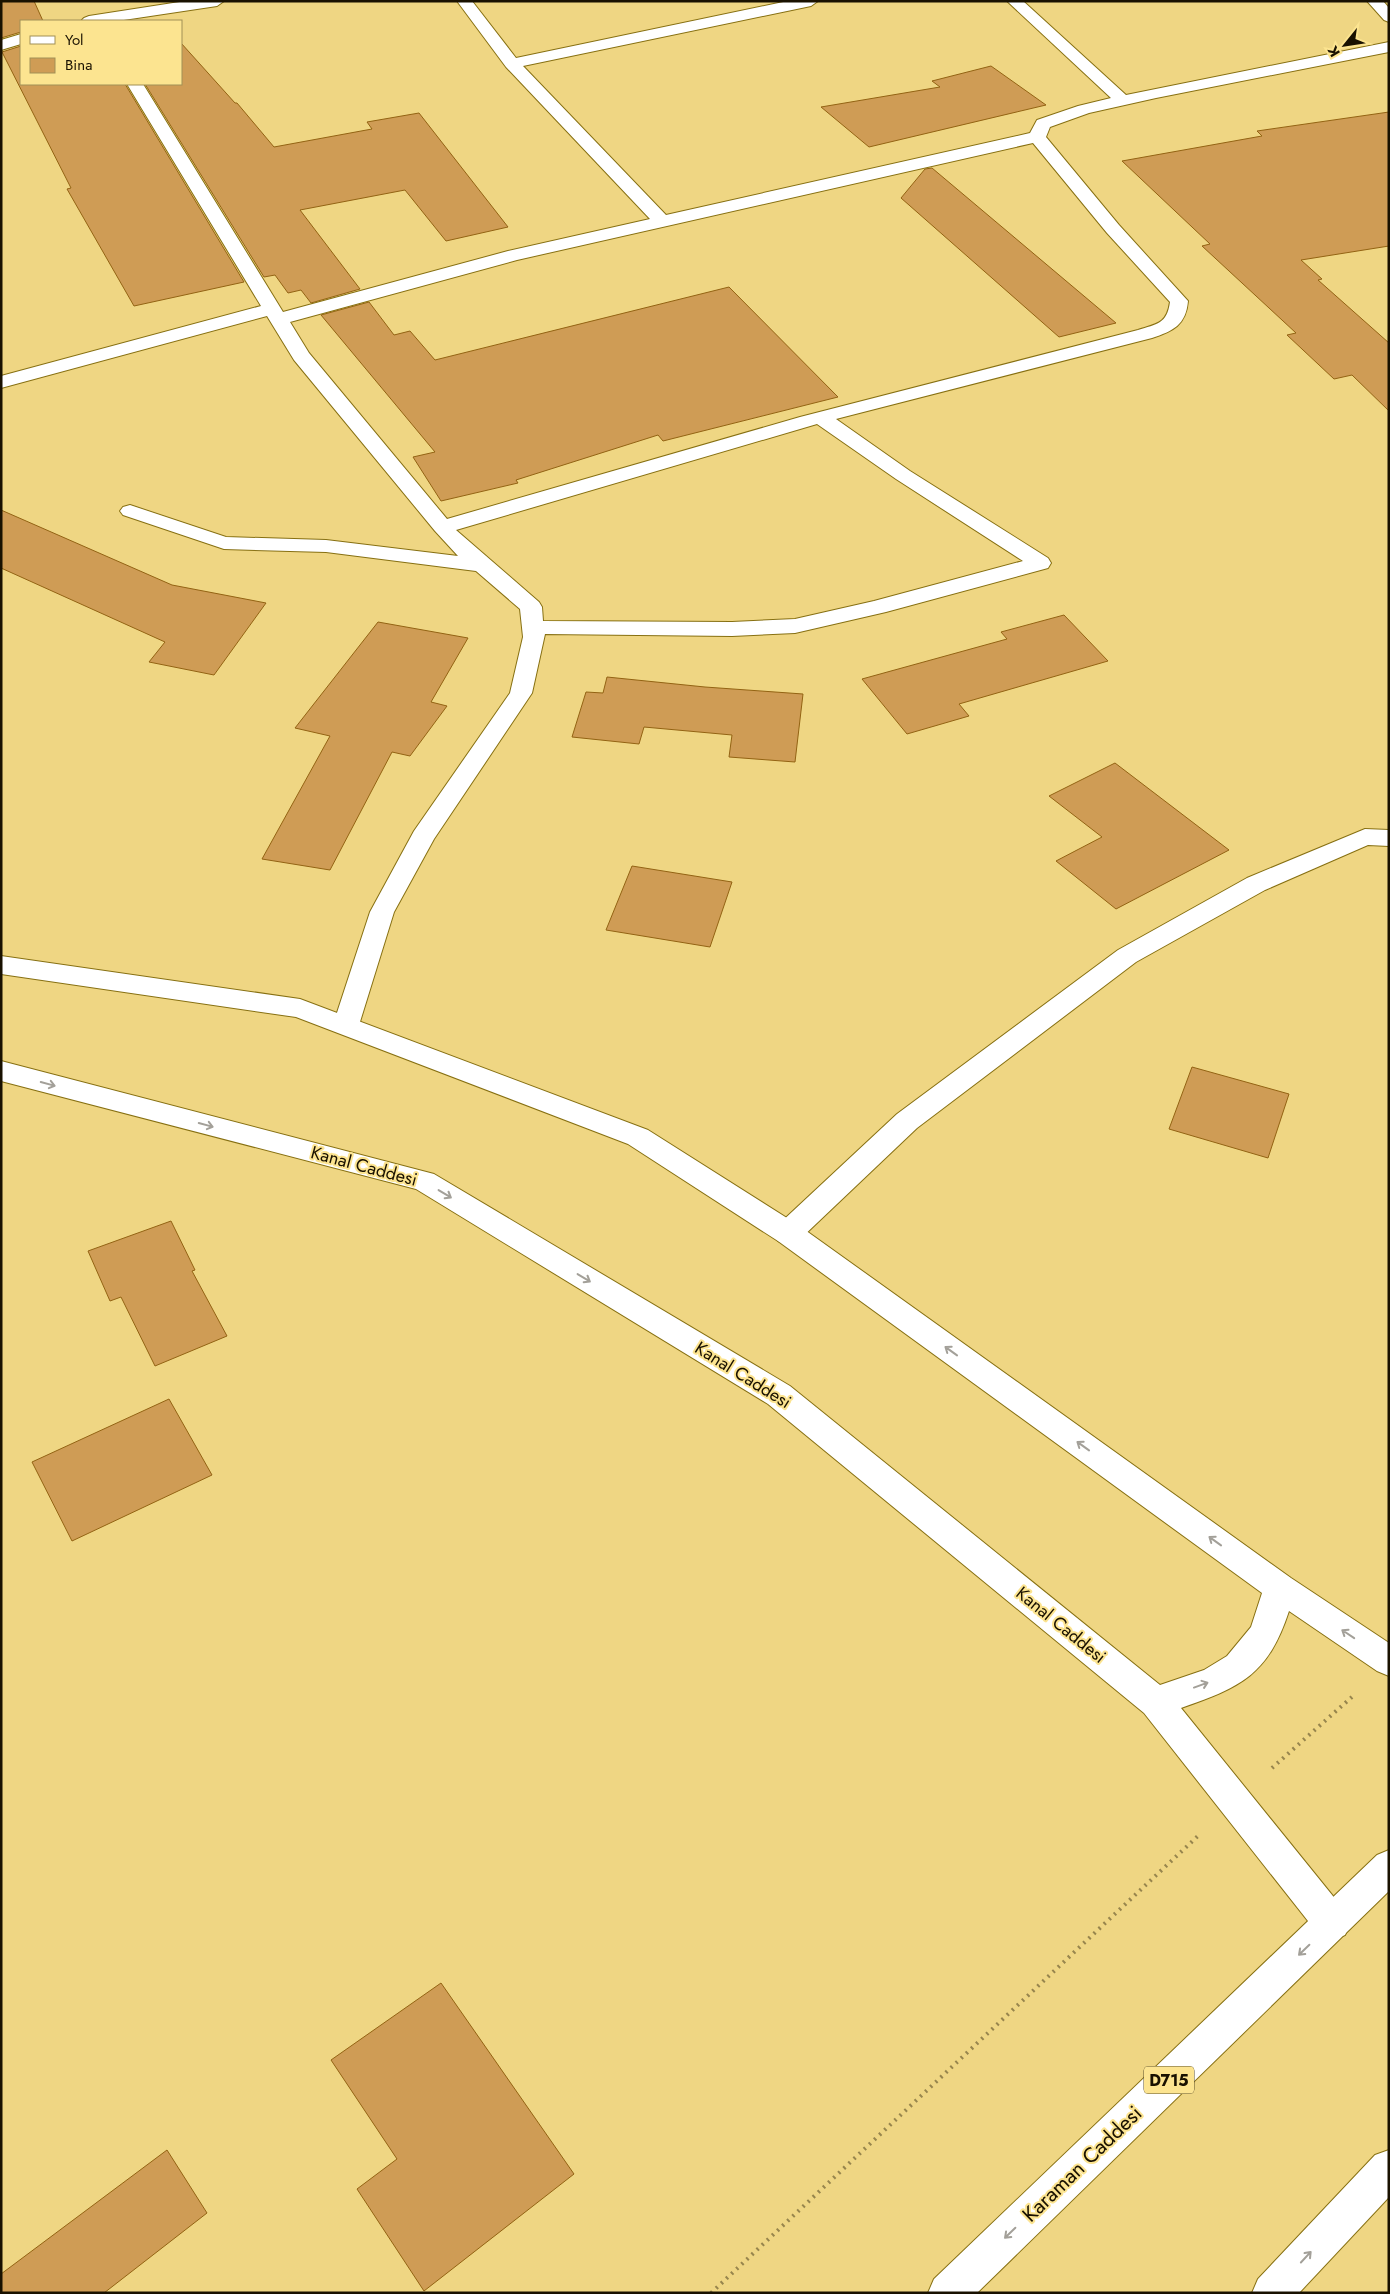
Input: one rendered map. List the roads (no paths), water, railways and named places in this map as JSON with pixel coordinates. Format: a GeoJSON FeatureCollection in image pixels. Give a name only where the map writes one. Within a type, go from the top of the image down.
{"type":"FeatureCollection","features":[{"type":"Feature","properties":{"kind":"main road"},"geometry":{"type":"LineString","coordinates":[[91,18],[217,1]]}},
{"type":"Feature","properties":{"kind":"main road"},"geometry":{"type":"LineString","coordinates":[[464,1],[512,64],[662,221]]}},
{"type":"Feature","properties":{"kind":"main road"},"geometry":{"type":"LineString","coordinates":[[512,64],[811,1]]}},
{"type":"Feature","properties":{"kind":"main road"},"geometry":{"type":"LineString","coordinates":[[1014,1],[1122,100]]}},
{"type":"Feature","properties":{"kind":"main road"},"geometry":{"type":"LineString","coordinates":[[1374,1],[1389,17]]}},
{"type":"Feature","properties":{"kind":"main road"},"geometry":{"type":"LineString","coordinates":[[1,45],[20,39]]}},
{"type":"Feature","properties":{"kind":"main road"},"geometry":{"type":"LineString","coordinates":[[1037,136],[1043,124],[1084,109],[1389,47]]}},
{"type":"Feature","properties":{"kind":"main road"},"geometry":{"type":"LineString","coordinates":[[136,85],[301,356],[455,542],[531,607],[534,637],[521,693],[424,837],[382,912],[346,1025]]}},
{"type":"Feature","properties":{"kind":"main road"},"geometry":{"type":"LineString","coordinates":[[1,382],[514,255],[1037,136]]}},
{"type":"Feature","properties":{"kind":"main road"},"geometry":{"type":"LineString","coordinates":[[442,527],[821,418],[1170,326],[1179,315],[1179,301],[1113,229],[1037,136]]}},
{"type":"Feature","properties":{"kind":"main road"},"geometry":{"type":"LineString","coordinates":[[533,627],[732,629],[796,626],[878,607],[1040,563],[904,475],[821,418]]}},
{"type":"Feature","properties":{"kind":"main road"},"geometry":{"type":"LineString","coordinates":[[130,511],[224,543],[326,546],[482,565]]}},
{"type":"Feature","properties":{"kind":"main road"},"geometry":{"type":"LineString","coordinates":[[788,1232],[907,1121],[1127,956],[1256,884],[1365,837],[1389,838]]}},
{"type":"Feature","properties":{"kind":"main road"},"geometry":{"type":"LineString","coordinates":[[1,965],[300,1008],[638,1138],[788,1232],[1280,1588],[1389,1661]]}},
{"type":"Feature","properties":{"kind":"main road","name":"Kanal Caddesi"},"geometry":{"type":"LineString","coordinates":[[1,1071],[424,1182],[780,1395],[1156,1702],[1332,1923]]}},
{"type":"Feature","properties":{"kind":"main road"},"geometry":{"type":"LineString","coordinates":[[1156,1702],[1215,1681],[1239,1666],[1265,1634],[1280,1588]]}},
{"type":"Feature","properties":{"kind":"main road","name":"Karaman Caddesi"},"geometry":{"type":"LineString","coordinates":[[948,2293],[1389,1867]]}},
{"type":"Feature","properties":{"kind":"main road"},"geometry":{"type":"LineString","coordinates":[[1272,2293],[1389,2168]]}}]}
